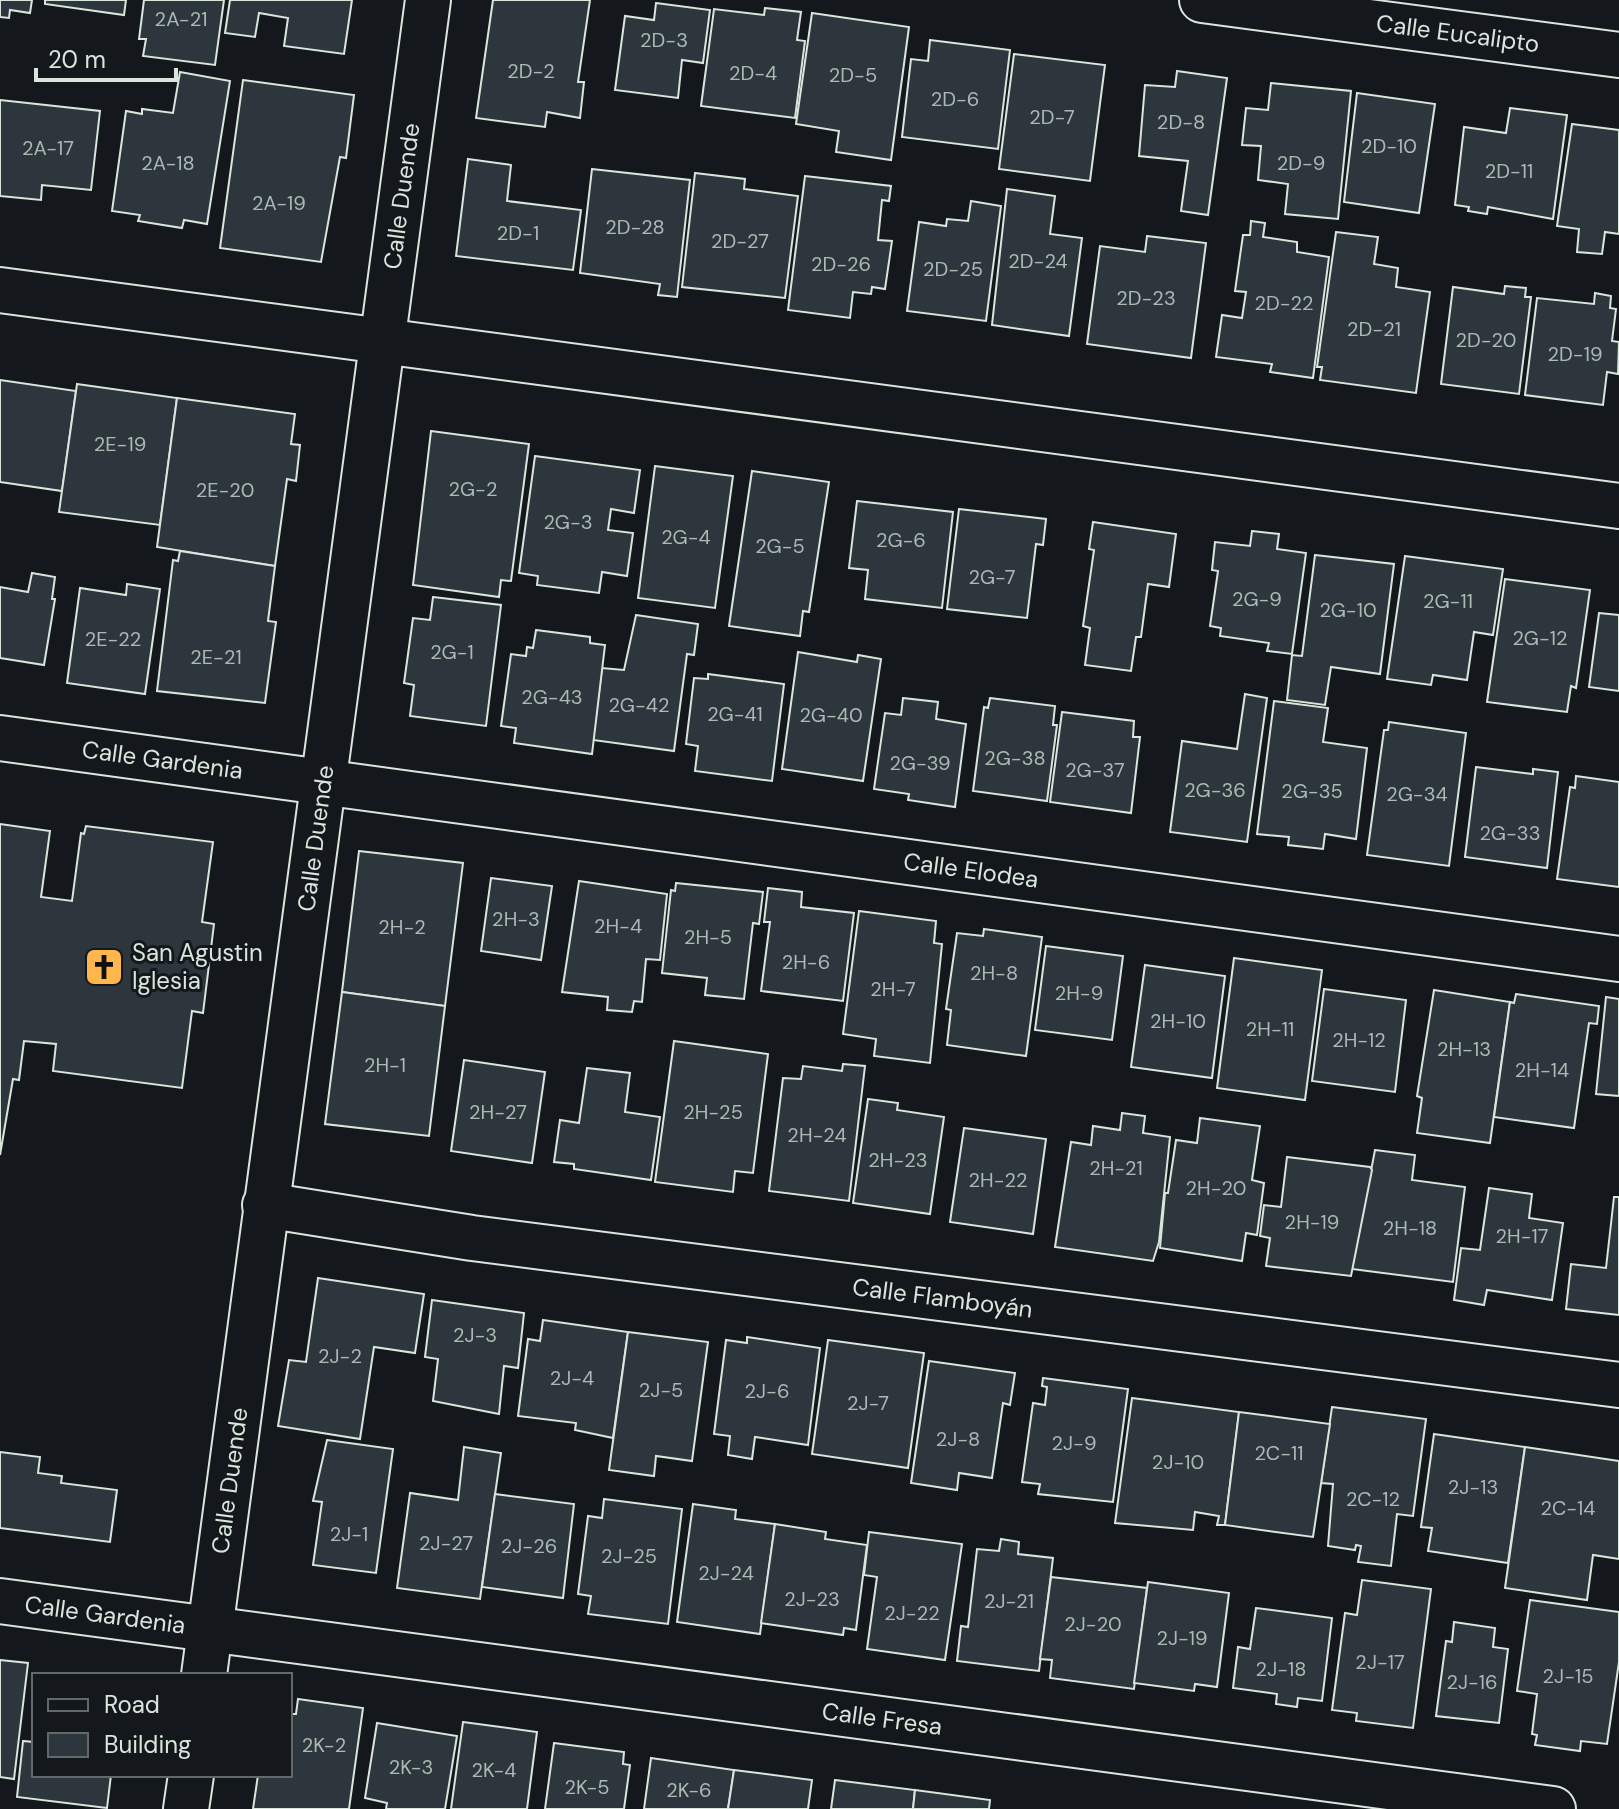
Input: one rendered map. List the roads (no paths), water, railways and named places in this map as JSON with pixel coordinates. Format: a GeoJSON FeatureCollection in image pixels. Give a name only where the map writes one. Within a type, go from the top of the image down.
{"type":"FeatureCollection","features":[{"type":"Feature","properties":{"kind":"street","name":"Calle Duende"},"geometry":{"type":"LineString","coordinates":[[204,1673],[428,0]]}},
{"type":"Feature","properties":{"kind":"street","name":"Calle Eucalipto"},"geometry":{"type":"LineString","coordinates":[[1202,0],[1619,55]]}},
{"type":"Feature","properties":{"kind":"street"},"geometry":{"type":"LineString","coordinates":[[0,290],[1619,506]]}},
{"type":"Feature","properties":{"kind":"street","name":"Calle Gardenia"},"geometry":{"type":"LineString","coordinates":[[0,738],[323,783]]}},
{"type":"Feature","properties":{"kind":"street","name":"Calle Elodea"},"geometry":{"type":"LineString","coordinates":[[323,783],[1619,959]]}},
{"type":"Feature","properties":{"kind":"street","name":"Calle Flamboyán"},"geometry":{"type":"LineString","coordinates":[[265,1205],[488,1240],[1619,1385]]}},
{"type":"Feature","properties":{"kind":"street","name":"Calle Gardenia"},"geometry":{"type":"LineString","coordinates":[[0,1601],[210,1629]]}},
{"type":"Feature","properties":{"kind":"street","name":"Calle Fresa"},"geometry":{"type":"LineString","coordinates":[[210,1629],[1553,1809]]}},
{"type":"Feature","properties":{"kind":"street"},"geometry":{"type":"LineString","coordinates":[[186,1809],[191,1777]]}},
{"type":"Feature","properties":{"kind":"place","name":"San Agustin Iglesia"},"geometry":{"type":"Point","coordinates":[104,967]}}]}
